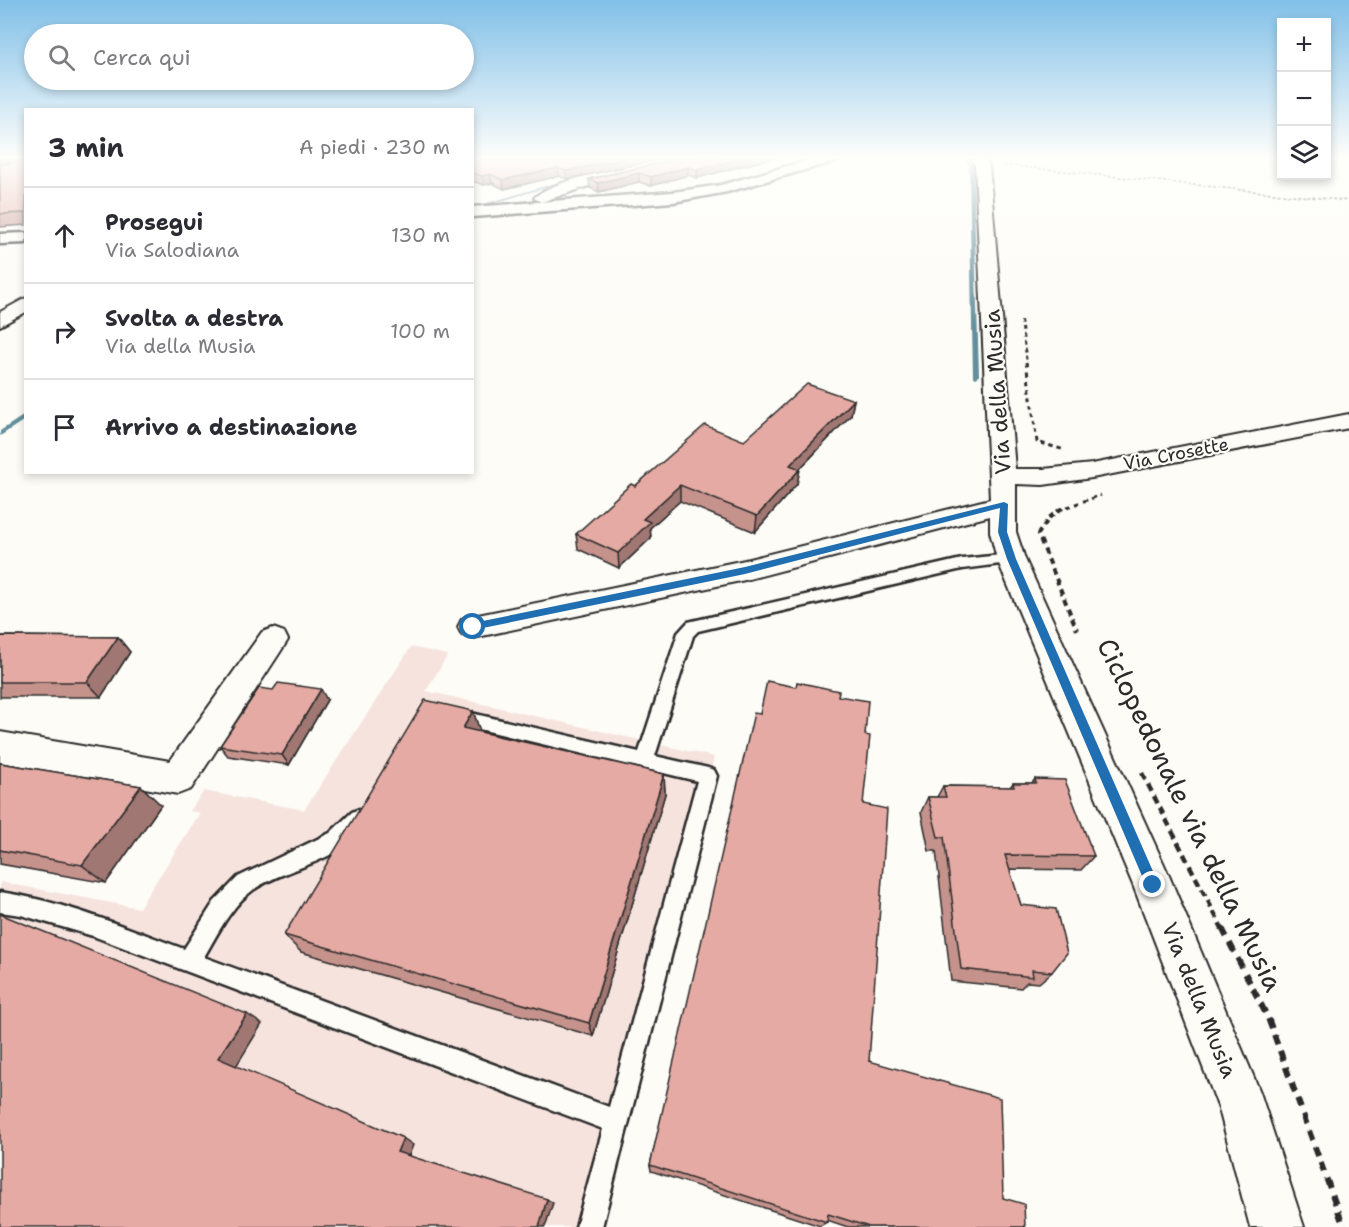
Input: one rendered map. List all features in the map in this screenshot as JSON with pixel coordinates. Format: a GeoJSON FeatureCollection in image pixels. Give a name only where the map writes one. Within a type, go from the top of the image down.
{"type":"FeatureCollection","features":[{"type":"Feature","properties":{"kind":"street","name":"Via della Musia"},"geometry":{"type":"LineString","coordinates":[[983,213],[1003,490],[1003,532],[1011,559],[1153,885],[1243,1108],[1277,1227]]}},
{"type":"Feature","properties":{"kind":"street"},"geometry":{"type":"LineString","coordinates":[[0,239],[24,237]]}},
{"type":"Feature","properties":{"kind":"street"},"geometry":{"type":"LineString","coordinates":[[0,320],[24,304]]}},
{"type":"Feature","properties":{"kind":"street","name":"Via Crosette"},"geometry":{"type":"LineString","coordinates":[[473,627],[745,570],[1043,477],[1092,471],[1349,421]]}},
{"type":"Feature","properties":{"kind":"street"},"geometry":{"type":"LineString","coordinates":[[0,747],[178,778],[273,640]]}},
{"type":"Feature","properties":{"kind":"lane"},"geometry":{"type":"LineString","coordinates":[[645,761],[686,633],[693,626],[962,564],[1011,559]]}},
{"type":"Feature","properties":{"kind":"lane"},"geometry":{"type":"LineString","coordinates":[[436,712],[708,776],[589,1227]]}},
{"type":"Feature","properties":{"kind":"lane"},"geometry":{"type":"LineString","coordinates":[[189,962],[226,905],[243,885],[262,873],[322,848],[344,835],[356,824],[368,805]]}},
{"type":"Feature","properties":{"kind":"lane"},"geometry":{"type":"LineString","coordinates":[[0,902],[21,905],[83,922],[617,1122]]}},
{"type":"Feature","properties":{"kind":"path","name":"Via della Musia"},"geometry":{"type":"LineString","coordinates":[[1020,315],[1037,442],[1071,452],[1092,471]]}},
{"type":"Feature","properties":{"kind":"path","name":"Ciclopedonale via della Musia"},"geometry":{"type":"LineString","coordinates":[[1078,632],[1038,534],[1048,516],[1068,504],[1113,492],[1092,471]]}},
{"type":"Feature","properties":{"kind":"path","name":"Ciclopedonale via della Musia"},"geometry":{"type":"LineString","coordinates":[[1137,762],[1268,1018],[1338,1202],[1344,1227]]}},
{"type":"Feature","properties":{"kind":"shaded area"},"geometry":{"type":"Polygon","coordinates":[[[411,647],[448,655],[426,691],[714,757],[601,1227],[0,1227],[0,882],[139,908],[200,813],[189,811],[204,791],[304,810],[411,647]]]}},
{"type":"Feature","properties":{"kind":"building"},"geometry":{"type":"Polygon","coordinates":[[[807,384],[854,400],[790,465],[800,469],[757,516],[680,485],[643,519],[650,522],[618,553],[576,534],[631,484],[635,486],[705,425],[744,441],[807,384]]]}},
{"type":"Feature","properties":{"kind":"building"},"geometry":{"type":"Polygon","coordinates":[[[0,636],[118,637],[87,682],[0,682],[0,636]]]}},
{"type":"Feature","properties":{"kind":"building"},"geometry":{"type":"Polygon","coordinates":[[[767,681],[796,687],[797,682],[839,691],[838,696],[868,701],[865,735],[870,736],[863,804],[887,809],[869,1061],[1000,1098],[1003,1198],[1024,1204],[1025,1227],[869,1227],[828,1214],[827,1222],[650,1165],[754,713],[760,714],[767,681]]]}},
{"type":"Feature","properties":{"kind":"building"},"geometry":{"type":"Polygon","coordinates":[[[278,683],[321,689],[282,755],[220,746],[259,688],[273,690],[278,683]]]}},
{"type":"Feature","properties":{"kind":"building"},"geometry":{"type":"Polygon","coordinates":[[[425,700],[473,711],[463,728],[664,774],[589,1023],[284,935],[425,700]]]}},
{"type":"Feature","properties":{"kind":"building"},"geometry":{"type":"Polygon","coordinates":[[[0,763],[141,786],[82,865],[0,850],[0,763]]]}},
{"type":"Feature","properties":{"kind":"building"},"geometry":{"type":"Polygon","coordinates":[[[1035,779],[1065,780],[1094,856],[1005,855],[1021,905],[1056,909],[1067,953],[1052,972],[1032,970],[1033,977],[961,969],[944,837],[938,837],[928,797],[946,797],[943,786],[1014,787],[1013,783],[1036,783],[1035,779]]]}},
{"type":"Feature","properties":{"kind":"building"},"geometry":{"type":"Polygon","coordinates":[[[0,914],[247,1014],[218,1058],[403,1138],[397,1152],[547,1199],[539,1227],[0,1227],[0,914]]]}},
{"type":"Feature","properties":{"kind":"waterway"},"geometry":{"type":"LineString","coordinates":[[972,213],[976,376]]}},
{"type":"Feature","properties":{"kind":"waterway"},"geometry":{"type":"LineString","coordinates":[[0,434],[24,417]]}},
{"type":"Feature","properties":{"kind":"route"},"geometry":{"type":"LineString","coordinates":[[473,627],[745,570],[1004,504],[1003,532],[1011,559],[1153,885]]}}]}
